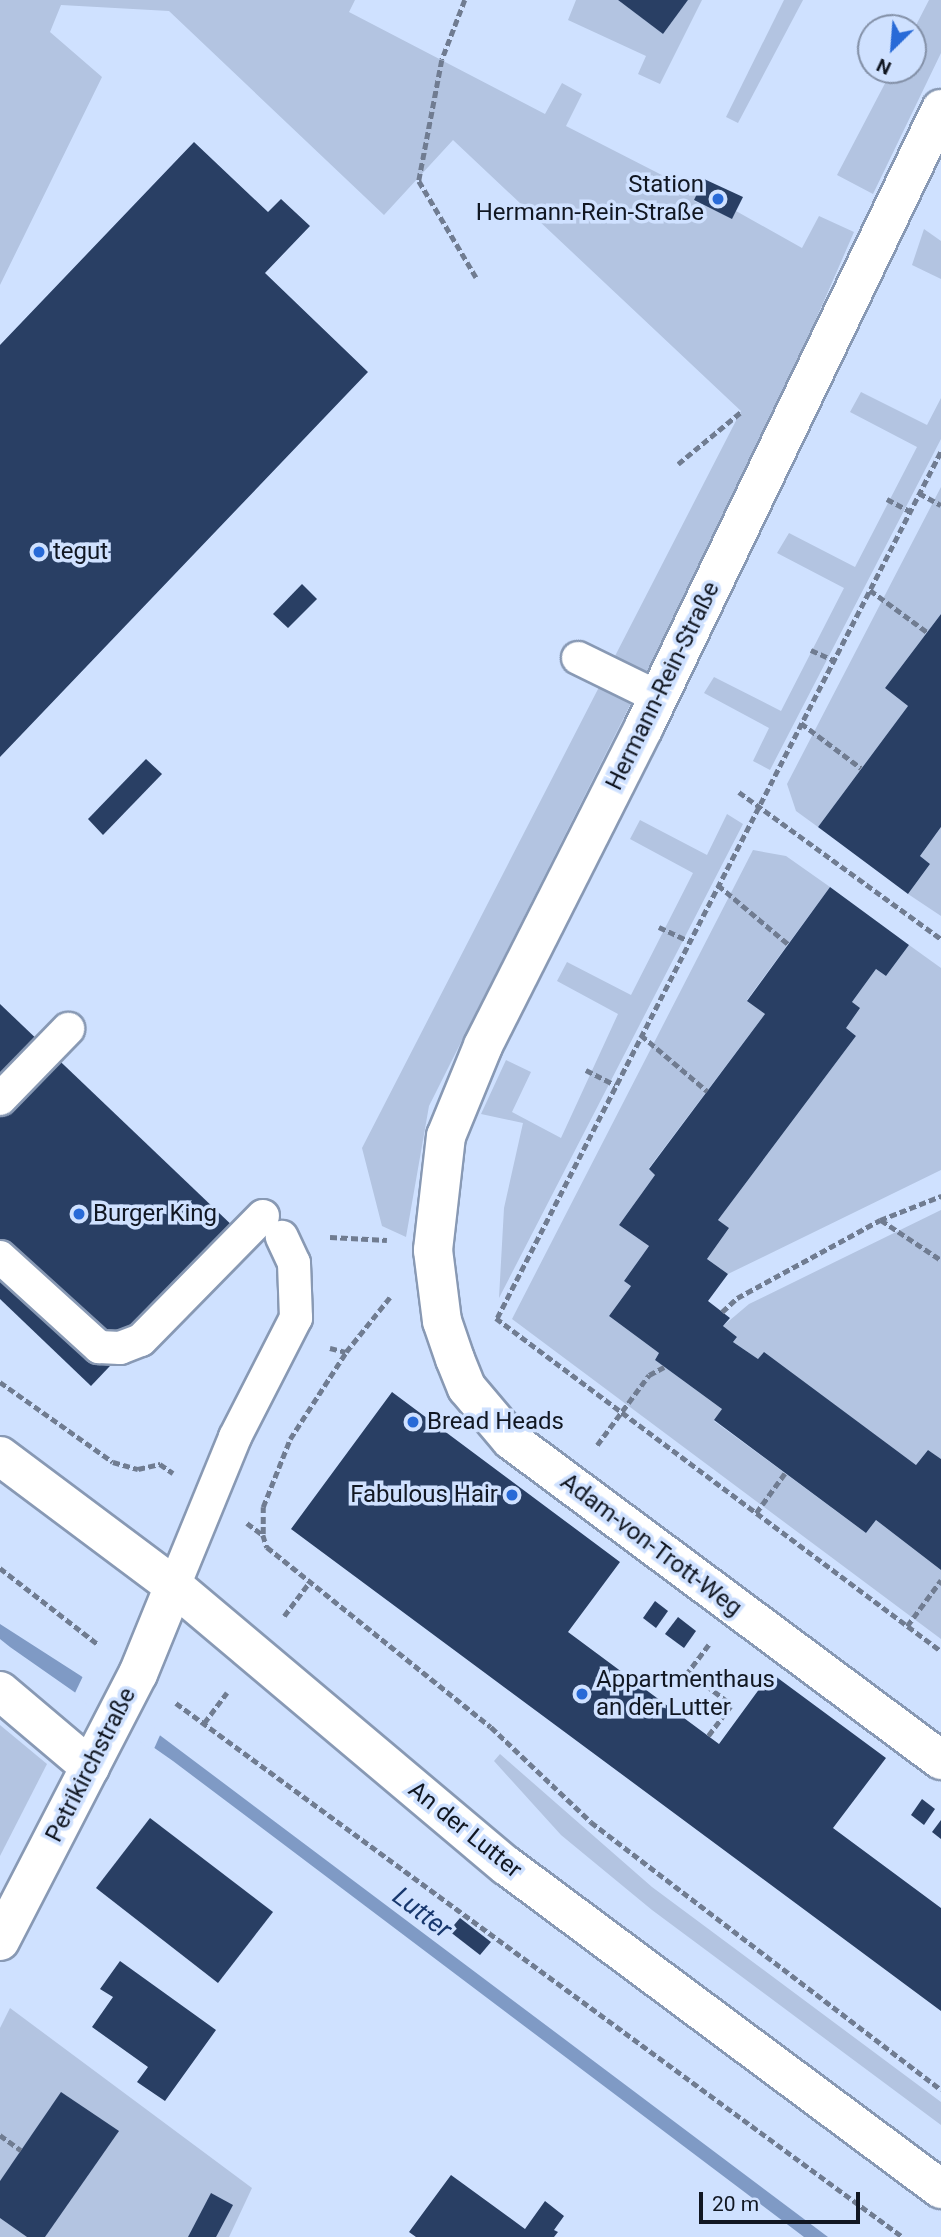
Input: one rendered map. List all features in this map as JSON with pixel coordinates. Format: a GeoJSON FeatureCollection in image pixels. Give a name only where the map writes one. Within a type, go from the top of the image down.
{"type":"FeatureCollection","features":[{"type":"Feature","properties":{"kind":"street","name":"Hermann-Rein-Straße"},"geometry":{"type":"LineString","coordinates":[[434,1276],[433,1224],[451,1125],[483,1046],[658,697],[941,109]]}},
{"type":"Feature","properties":{"kind":"street","name":"Adam-von-Trott-Weg"},"geometry":{"type":"LineString","coordinates":[[434,1276],[442,1321],[467,1388],[511,1440],[941,1760]]}},
{"type":"Feature","properties":{"kind":"street","name":"An der Lutter"},"geometry":{"type":"LineString","coordinates":[[0,1457],[174,1586],[507,1866],[941,2189]]}},
{"type":"Feature","properties":{"kind":"street","name":"Petrikirchstraße"},"geometry":{"type":"LineString","coordinates":[[0,1941],[134,1680],[174,1586]]}},
{"type":"Feature","properties":{"kind":"street"},"geometry":{"type":"LineString","coordinates":[[0,1691],[94,1758]]}},
{"type":"Feature","properties":{"kind":"lane"},"geometry":{"type":"LineString","coordinates":[[578,658],[658,697]]}},
{"type":"Feature","properties":{"kind":"lane"},"geometry":{"type":"LineString","coordinates":[[0,1099],[68,1029]]}},
{"type":"Feature","properties":{"kind":"lane"},"geometry":{"type":"LineString","coordinates":[[0,1256],[99,1347],[120,1348],[141,1340],[272,1226],[294,1263],[296,1318],[210,1498],[174,1586]]}},
{"type":"Feature","properties":{"kind":"path"},"geometry":{"type":"LineString","coordinates":[[465,0],[442,60],[419,181],[476,277]]}},
{"type":"Feature","properties":{"kind":"path"},"geometry":{"type":"LineString","coordinates":[[497,1318],[941,450]]}},
{"type":"Feature","properties":{"kind":"path"},"geometry":{"type":"LineString","coordinates":[[919,493],[941,505]]}},
{"type":"Feature","properties":{"kind":"path"},"geometry":{"type":"LineString","coordinates":[[887,499],[910,511]]}},
{"type":"Feature","properties":{"kind":"path"},"geometry":{"type":"LineString","coordinates":[[870,590],[927,632]]}},
{"type":"Feature","properties":{"kind":"path"},"geometry":{"type":"LineString","coordinates":[[811,650],[833,660]]}},
{"type":"Feature","properties":{"kind":"path"},"geometry":{"type":"LineString","coordinates":[[801,723],[862,768]]}},
{"type":"Feature","properties":{"kind":"path"},"geometry":{"type":"LineString","coordinates":[[739,792],[941,939]]}},
{"type":"Feature","properties":{"kind":"path"},"geometry":{"type":"LineString","coordinates":[[718,885],[788,944]]}},
{"type":"Feature","properties":{"kind":"path"},"geometry":{"type":"LineString","coordinates":[[659,926],[689,942]]}},
{"type":"Feature","properties":{"kind":"path"},"geometry":{"type":"LineString","coordinates":[[641,1035],[707,1091]]}},
{"type":"Feature","properties":{"kind":"path"},"geometry":{"type":"LineString","coordinates":[[586,1070],[615,1085]]}},
{"type":"Feature","properties":{"kind":"path"},"geometry":{"type":"LineString","coordinates":[[722,1312],[737,1298],[880,1220],[941,1196]]}},
{"type":"Feature","properties":{"kind":"path"},"geometry":{"type":"LineString","coordinates":[[880,1220],[941,1260]]}},
{"type":"Feature","properties":{"kind":"path"},"geometry":{"type":"LineString","coordinates":[[941,1651],[497,1318],[420,1266],[346,1352],[290,1439],[263,1507],[263,1535],[267,1547],[491,1727],[592,1822],[941,2090]]}},
{"type":"Feature","properties":{"kind":"path"},"geometry":{"type":"LineString","coordinates":[[568,1483],[649,1375],[664,1367]]}},
{"type":"Feature","properties":{"kind":"path"},"geometry":{"type":"LineString","coordinates":[[0,1382],[113,1462],[138,1469],[160,1464],[263,1535]]}},
{"type":"Feature","properties":{"kind":"path"},"geometry":{"type":"LineString","coordinates":[[756,1513],[785,1474]]}},
{"type":"Feature","properties":{"kind":"path"},"geometry":{"type":"LineString","coordinates":[[0,1568],[134,1680],[903,2237]]}},
{"type":"Feature","properties":{"kind":"path"},"geometry":{"type":"LineString","coordinates":[[907,1626],[941,1580]]}},
{"type":"Feature","properties":{"kind":"path"},"geometry":{"type":"LineString","coordinates":[[709,1736],[732,1704],[689,1672],[717,1634]]}},
{"type":"Feature","properties":{"kind":"path"},"geometry":{"type":"LineString","coordinates":[[0,2135],[22,2150]]}},
{"type":"Feature","properties":{"kind":"shaded area"},"geometry":{"type":"Polygon","coordinates":[[[0,0],[355,0],[349,12],[545,114],[562,83],[582,94],[566,126],[697,193],[694,201],[732,218],[736,211],[802,248],[819,216],[854,232],[766,434],[429,1106],[406,1237],[382,1226],[362,1148],[741,411],[453,140],[384,215],[169,11],[61,5],[50,32],[102,77],[0,285],[0,0]]]}},
{"type":"Feature","properties":{"kind":"shaded area"},"geometry":{"type":"Polygon","coordinates":[[[576,0],[618,0],[663,34],[688,0],[702,0],[660,84],[638,74],[646,56],[568,20],[576,0]]]}},
{"type":"Feature","properties":{"kind":"shaded area"},"geometry":{"type":"Polygon","coordinates":[[[784,0],[803,0],[738,123],[726,117],[784,0]]]}},
{"type":"Feature","properties":{"kind":"shaded area"},"geometry":{"type":"Polygon","coordinates":[[[929,0],[941,0],[941,53],[927,82],[927,14],[922,14],[929,0]]]}},
{"type":"Feature","properties":{"kind":"shaded area"},"geometry":{"type":"Polygon","coordinates":[[[885,84],[926,84],[873,194],[837,175],[885,84]]]}},
{"type":"Feature","properties":{"kind":"shaded area"},"geometry":{"type":"Polygon","coordinates":[[[924,229],[941,241],[941,279],[912,265],[924,229]]]}},
{"type":"Feature","properties":{"kind":"shaded area"},"geometry":{"type":"Polygon","coordinates":[[[861,392],[927,425],[941,398],[941,439],[770,770],[753,761],[769,728],[704,693],[714,677],[781,711],[844,588],[777,553],[789,533],[855,567],[917,447],[850,412],[861,392]]]}},
{"type":"Feature","properties":{"kind":"shaded area"},"geometry":{"type":"Polygon","coordinates":[[[941,487],[941,614],[885,688],[908,706],[818,827],[796,811],[787,784],[941,487]]]}},
{"type":"Feature","properties":{"kind":"shaded area"},"geometry":{"type":"Polygon","coordinates":[[[727,814],[743,824],[499,1298],[504,1208],[523,1123],[481,1114],[506,1060],[531,1072],[512,1112],[561,1138],[618,1014],[557,981],[567,962],[631,995],[693,873],[630,839],[640,820],[707,855],[727,814]]]}},
{"type":"Feature","properties":{"kind":"shaded area"},"geometry":{"type":"Polygon","coordinates":[[[941,827],[941,916],[908,894],[930,864],[920,856],[941,827]]]}},
{"type":"Feature","properties":{"kind":"shaded area"},"geometry":{"type":"Polygon","coordinates":[[[753,850],[786,856],[830,887],[747,1000],[765,1014],[649,1168],[655,1175],[619,1225],[649,1246],[624,1281],[631,1286],[609,1316],[659,1353],[655,1360],[722,1409],[714,1421],[866,1533],[876,1520],[941,1570],[941,1639],[512,1319],[753,850]]]}},
{"type":"Feature","properties":{"kind":"shaded area"},"geometry":{"type":"Polygon","coordinates":[[[909,945],[941,968],[941,1170],[728,1274],[707,1259],[729,1228],[718,1220],[856,1036],[846,1028],[852,1002],[876,969],[886,976],[909,945]]]}},
{"type":"Feature","properties":{"kind":"shaded area"},"geometry":{"type":"Polygon","coordinates":[[[941,1210],[941,1459],[928,1450],[916,1465],[764,1353],[758,1359],[733,1342],[737,1337],[723,1326],[749,1304],[941,1210]]]}},
{"type":"Feature","properties":{"kind":"shaded area"},"geometry":{"type":"Polygon","coordinates":[[[0,1624],[81,1676],[828,2237],[804,2237],[173,1761],[10,1647],[0,1639],[0,1624]]]}},
{"type":"Feature","properties":{"kind":"shaded area"},"geometry":{"type":"Polygon","coordinates":[[[0,1725],[47,1764],[0,1856],[0,1725]]]}},
{"type":"Feature","properties":{"kind":"shaded area"},"geometry":{"type":"Polygon","coordinates":[[[500,1754],[652,1887],[941,2102],[941,2125],[652,1910],[561,1835],[494,1761],[500,1754]]]}},
{"type":"Feature","properties":{"kind":"shaded area"},"geometry":{"type":"Polygon","coordinates":[[[10,2008],[252,2188],[229,2237],[0,2237],[0,2028],[10,2008]]]}},
{"type":"Feature","properties":{"kind":"pier"},"geometry":{"type":"Polygon","coordinates":[[[84,1674],[161,1733],[153,1751],[74,1695],[84,1674]]]}},
{"type":"Feature","properties":{"kind":"building"},"geometry":{"type":"Polygon","coordinates":[[[618,0],[688,0],[663,34],[618,0]]]}},
{"type":"Feature","properties":{"kind":"building"},"geometry":{"type":"Polygon","coordinates":[[[194,142],[268,212],[281,199],[310,226],[265,273],[368,372],[0,757],[0,345],[194,142]]]}},
{"type":"Feature","properties":{"kind":"building","name":"Station Hermann-Rein-Straße"},"geometry":{"type":"Polygon","coordinates":[[[704,179],[743,197],[732,219],[694,200],[704,179]]]}},
{"type":"Feature","properties":{"kind":"building"},"geometry":{"type":"Polygon","coordinates":[[[302,584],[317,599],[288,628],[273,614],[302,584]]]}},
{"type":"Feature","properties":{"kind":"building"},"geometry":{"type":"Polygon","coordinates":[[[941,614],[941,827],[920,856],[930,864],[908,894],[818,827],[908,706],[885,688],[941,614]]]}},
{"type":"Feature","properties":{"kind":"building"},"geometry":{"type":"Polygon","coordinates":[[[146,759],[162,774],[103,835],[88,819],[146,759]]]}},
{"type":"Feature","properties":{"kind":"building"},"geometry":{"type":"Polygon","coordinates":[[[830,887],[909,945],[886,976],[876,969],[852,1002],[860,1008],[846,1028],[856,1036],[718,1220],[729,1228],[707,1259],[728,1274],[708,1301],[730,1318],[723,1326],[737,1337],[733,1342],[758,1359],[764,1352],[916,1465],[928,1450],[941,1459],[941,1570],[876,1520],[866,1533],[714,1420],[722,1409],[655,1360],[659,1353],[609,1316],[631,1286],[624,1281],[649,1246],[619,1225],[655,1175],[649,1169],[765,1014],[747,1001],[830,887]]]}},
{"type":"Feature","properties":{"kind":"building"},"geometry":{"type":"Polygon","coordinates":[[[0,1004],[238,1231],[91,1386],[0,1299],[0,1004]]]}},
{"type":"Feature","properties":{"kind":"building","name":"Appartmenthaus an der Lutter"},"geometry":{"type":"Polygon","coordinates":[[[392,1392],[620,1562],[568,1632],[719,1744],[771,1673],[886,1758],[833,1828],[941,1908],[941,2011],[291,1529],[392,1392]]]}},
{"type":"Feature","properties":{"kind":"building"},"geometry":{"type":"Polygon","coordinates":[[[655,1601],[668,1611],[656,1628],[643,1618],[655,1601]]]}},
{"type":"Feature","properties":{"kind":"building"},"geometry":{"type":"Polygon","coordinates":[[[678,1617],[696,1631],[684,1648],[665,1634],[678,1617]]]}},
{"type":"Feature","properties":{"kind":"building"},"geometry":{"type":"Polygon","coordinates":[[[922,1799],[935,1809],[924,1825],[911,1815],[922,1799]]]}},
{"type":"Feature","properties":{"kind":"building"},"geometry":{"type":"Polygon","coordinates":[[[150,1818],[273,1912],[218,1983],[96,1888],[150,1818]]]}},
{"type":"Feature","properties":{"kind":"building"},"geometry":{"type":"Polygon","coordinates":[[[941,1820],[941,1839],[932,1832],[941,1820]]]}},
{"type":"Feature","properties":{"kind":"building"},"geometry":{"type":"Polygon","coordinates":[[[460,1918],[491,1942],[480,1955],[449,1931],[460,1918]]]}},
{"type":"Feature","properties":{"kind":"building"},"geometry":{"type":"Polygon","coordinates":[[[120,1961],[216,2030],[165,2101],[137,2082],[148,2067],[92,2027],[113,1997],[100,1989],[120,1961]]]}},
{"type":"Feature","properties":{"kind":"building"},"geometry":{"type":"Polygon","coordinates":[[[61,2092],[119,2131],[45,2237],[27,2237],[0,2218],[0,2181],[61,2092]]]}},
{"type":"Feature","properties":{"kind":"building"},"geometry":{"type":"Polygon","coordinates":[[[451,2175],[525,2229],[545,2201],[564,2216],[554,2230],[558,2232],[554,2237],[416,2237],[409,2232],[451,2175]]]}},
{"type":"Feature","properties":{"kind":"building"},"geometry":{"type":"Polygon","coordinates":[[[211,2193],[233,2205],[216,2237],[188,2237],[211,2193]]]}},
{"type":"Feature","properties":{"kind":"place","name":"Station Hermann-Rein-Straße"},"geometry":{"type":"Point","coordinates":[718,199]}},
{"type":"Feature","properties":{"kind":"place","name":"tegut"},"geometry":{"type":"Point","coordinates":[39,552]}},
{"type":"Feature","properties":{"kind":"place","name":"Burger King"},"geometry":{"type":"Point","coordinates":[79,1214]}},
{"type":"Feature","properties":{"kind":"place","name":"Bread Heads"},"geometry":{"type":"Point","coordinates":[413,1422]}},
{"type":"Feature","properties":{"kind":"place","name":"Fabulous Hair"},"geometry":{"type":"Point","coordinates":[512,1495]}},
{"type":"Feature","properties":{"kind":"place","name":"Appartmenthaus an der Lutter"},"geometry":{"type":"Point","coordinates":[582,1694]}},
{"type":"Feature","properties":{"kind":"water label","name":"Lutter"},"geometry":{"type":"Point","coordinates":[422,1913]}}]}
